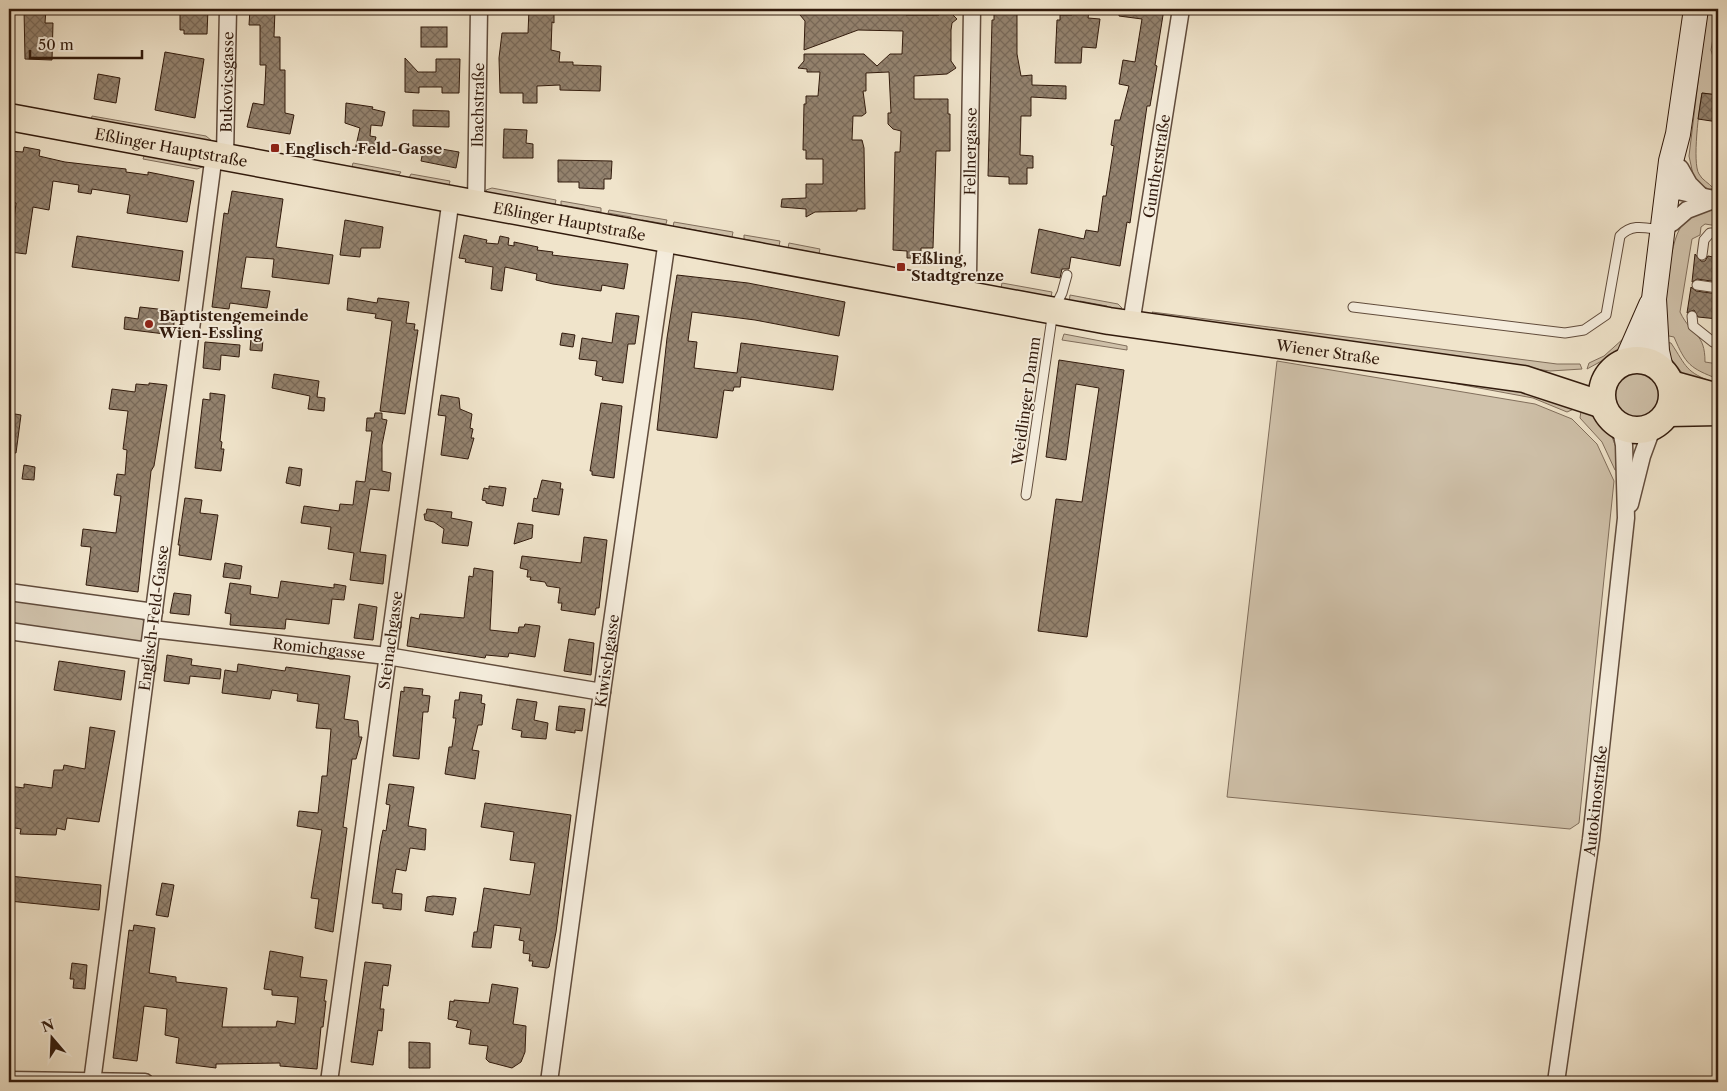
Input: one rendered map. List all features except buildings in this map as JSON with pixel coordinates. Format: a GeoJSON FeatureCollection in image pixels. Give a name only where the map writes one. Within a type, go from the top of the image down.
{"type":"FeatureCollection","features":[{"type":"Feature","properties":{"kind":"main road"},"geometry":{"type":"LineString","coordinates":[[1681,194],[1671,160],[1678,134],[1696,9]]}},
{"type":"Feature","properties":{"kind":"main road","name":"Eßlinger Hauptstraße"},"geometry":{"type":"LineString","coordinates":[[9,117],[964,295],[1132,324]]}},
{"type":"Feature","properties":{"kind":"main road"},"geometry":{"type":"LineString","coordinates":[[1660,419],[1673,397],[1657,351],[1654,298],[1668,227],[1681,194],[1678,134]]}},
{"type":"Feature","properties":{"kind":"main road"},"geometry":{"type":"LineString","coordinates":[[1654,298],[1617,368],[1602,392],[1604,405],[1612,419],[1620,425],[1637,430],[1660,419],[1718,412]]}},
{"type":"Feature","properties":{"kind":"main road","name":"Wiener Straße"},"geometry":{"type":"LineString","coordinates":[[1132,324],[1524,379],[1591,378],[1617,368]]}},
{"type":"Feature","properties":{"kind":"main road"},"geometry":{"type":"LineString","coordinates":[[1617,368],[1647,361],[1666,376],[1718,397]]}},
{"type":"Feature","properties":{"kind":"main road","name":"Wiener Straße"},"geometry":{"type":"LineString","coordinates":[[1524,379],[1604,405]]}},
{"type":"Feature","properties":{"kind":"street","name":"Bukovicsgasse"},"geometry":{"type":"LineString","coordinates":[[219,155],[228,9]]}},
{"type":"Feature","properties":{"kind":"street","name":"Ibachstraße"},"geometry":{"type":"LineString","coordinates":[[476,203],[479,9]]}},
{"type":"Feature","properties":{"kind":"street","name":"Fellnergasse"},"geometry":{"type":"LineString","coordinates":[[964,295],[968,275],[972,9]]}},
{"type":"Feature","properties":{"kind":"street","name":"Guntherstraße"},"geometry":{"type":"LineString","coordinates":[[1132,324],[1181,9]]}},
{"type":"Feature","properties":{"kind":"street","name":"Englisch-Feld-Gasse"},"geometry":{"type":"LineString","coordinates":[[92,1082],[148,651],[219,155]]}},
{"type":"Feature","properties":{"kind":"street"},"geometry":{"type":"LineString","coordinates":[[1681,194],[1717,200]]}},
{"type":"Feature","properties":{"kind":"street","name":"Steinachgasse"},"geometry":{"type":"LineString","coordinates":[[330,1082],[451,198]]}},
{"type":"Feature","properties":{"kind":"street"},"geometry":{"type":"LineString","coordinates":[[1668,227],[1687,210],[1717,200]]}},
{"type":"Feature","properties":{"kind":"street","name":"Kiwischgasse"},"geometry":{"type":"LineString","coordinates":[[549,1082],[602,692],[667,240]]}},
{"type":"Feature","properties":{"kind":"street","name":"Autokinostraße"},"geometry":{"type":"LineString","coordinates":[[1626,518],[1642,456],[1660,419]]}},
{"type":"Feature","properties":{"kind":"street","name":"Autokinostraße"},"geometry":{"type":"LineString","coordinates":[[1556,1082],[1591,839],[1626,518],[1624,445],[1620,425]]}},
{"type":"Feature","properties":{"kind":"street"},"geometry":{"type":"LineString","coordinates":[[9,592],[154,612]]}},
{"type":"Feature","properties":{"kind":"street","name":"Romichgasse"},"geometry":{"type":"LineString","coordinates":[[152,628],[387,656],[602,692]]}},
{"type":"Feature","properties":{"kind":"street"},"geometry":{"type":"LineString","coordinates":[[9,631],[148,651]]}},
{"type":"Feature","properties":{"kind":"street"},"geometry":{"type":"LineString","coordinates":[[9,1080],[145,1082]]}},
{"type":"Feature","properties":{"kind":"lane"},"geometry":{"type":"LineString","coordinates":[[1353,307],[1564,332],[1584,330],[1606,315],[1620,236],[1635,227],[1668,227]]}},
{"type":"Feature","properties":{"kind":"lane"},"geometry":{"type":"LineString","coordinates":[[1702,255],[1704,240],[1710,233],[1717,237]]}},
{"type":"Feature","properties":{"kind":"lane","name":"Weidlinger Damm"},"geometry":{"type":"LineString","coordinates":[[1026,495],[1053,311],[1062,293],[1067,275]]}},
{"type":"Feature","properties":{"kind":"lane"},"geometry":{"type":"LineString","coordinates":[[1697,284],[1718,288]]}},
{"type":"Feature","properties":{"kind":"lane"},"geometry":{"type":"LineString","coordinates":[[1692,316],[1693,326],[1718,343]]}},
{"type":"Feature","properties":{"kind":"shaded area"},"geometry":{"type":"Polygon","coordinates":[[[1707,9],[1718,9],[1711,50],[1718,74],[1718,95],[1702,93],[1696,159],[1699,174],[1713,188],[1709,190],[1694,179],[1689,156],[1707,9]]]}},
{"type":"Feature","properties":{"kind":"shaded area"},"geometry":{"type":"Polygon","coordinates":[[[92,116],[206,136],[212,141],[91,120],[92,116]]]}},
{"type":"Feature","properties":{"kind":"shaded area"},"geometry":{"type":"Polygon","coordinates":[[[158,153],[157,158],[200,164],[202,167],[197,169],[143,159],[144,156],[158,153]]]}},
{"type":"Feature","properties":{"kind":"shaded area"},"geometry":{"type":"Polygon","coordinates":[[[353,163],[401,172],[399,175],[372,170],[371,175],[363,174],[363,169],[352,167],[353,163]]]}},
{"type":"Feature","properties":{"kind":"shaded area"},"geometry":{"type":"Polygon","coordinates":[[[411,174],[450,181],[449,185],[418,179],[407,182],[411,174]]]}},
{"type":"Feature","properties":{"kind":"shaded area"},"geometry":{"type":"Polygon","coordinates":[[[492,188],[556,200],[552,209],[541,207],[542,202],[508,196],[507,200],[491,196],[486,190],[492,188]]]}},
{"type":"Feature","properties":{"kind":"shaded area"},"geometry":{"type":"Polygon","coordinates":[[[561,201],[601,208],[601,212],[596,211],[595,216],[585,214],[585,209],[561,205],[561,201]]]}},
{"type":"Feature","properties":{"kind":"shaded area"},"geometry":{"type":"Polygon","coordinates":[[[609,210],[667,220],[666,224],[642,220],[641,224],[630,222],[631,217],[608,213],[609,210]]]}},
{"type":"Feature","properties":{"kind":"shaded area"},"geometry":{"type":"Polygon","coordinates":[[[1708,210],[1718,210],[1718,226],[1705,224],[1701,227],[1700,235],[1692,239],[1680,312],[1703,345],[1705,362],[1718,364],[1718,379],[1701,372],[1690,364],[1682,354],[1674,337],[1664,335],[1670,262],[1677,234],[1687,219],[1708,210]]]}},
{"type":"Feature","properties":{"kind":"shaded area"},"geometry":{"type":"Polygon","coordinates":[[[674,222],[733,232],[731,242],[721,240],[721,235],[684,228],[683,233],[672,231],[674,222]]]}},
{"type":"Feature","properties":{"kind":"shaded area"},"geometry":{"type":"Polygon","coordinates":[[[744,235],[780,241],[778,251],[768,249],[768,244],[744,239],[744,235]]]}},
{"type":"Feature","properties":{"kind":"shaded area"},"geometry":{"type":"Polygon","coordinates":[[[789,243],[820,249],[818,258],[807,251],[788,248],[789,243]]]}},
{"type":"Feature","properties":{"kind":"shaded area"},"geometry":{"type":"Polygon","coordinates":[[[1002,283],[1052,292],[1051,297],[1040,295],[1039,300],[1028,292],[1001,288],[1002,283]]]}},
{"type":"Feature","properties":{"kind":"shaded area"},"geometry":{"type":"Polygon","coordinates":[[[1070,295],[1118,304],[1122,308],[1106,311],[1107,306],[1080,301],[1078,306],[1069,304],[1070,295]]]}},
{"type":"Feature","properties":{"kind":"shaded area"},"geometry":{"type":"Polygon","coordinates":[[[1152,312],[1557,364],[1580,364],[1582,369],[1550,371],[1156,316],[1152,312]]]}},
{"type":"Feature","properties":{"kind":"shaded area"},"geometry":{"type":"Polygon","coordinates":[[[1064,334],[1127,346],[1127,350],[1062,340],[1064,334]]]}},
{"type":"Feature","properties":{"kind":"shaded area"},"geometry":{"type":"Polygon","coordinates":[[[1624,338],[1618,352],[1587,369],[1589,363],[1604,356],[1624,338]]]}},
{"type":"Feature","properties":{"kind":"shaded area"},"geometry":{"type":"Polygon","coordinates":[[[1665,342],[1671,343],[1692,372],[1715,383],[1686,378],[1669,356],[1665,342]]]}},
{"type":"Feature","properties":{"kind":"shaded area"},"geometry":{"type":"Polygon","coordinates":[[[1277,361],[1535,404],[1572,419],[1597,444],[1614,481],[1579,823],[1570,829],[1227,797],[1277,361]]]}},
{"type":"Feature","properties":{"kind":"shaded area"},"geometry":{"type":"Polygon","coordinates":[[[1633,368],[1643,368],[1657,376],[1663,385],[1665,395],[1663,405],[1657,414],[1643,422],[1633,422],[1623,417],[1616,410],[1611,400],[1611,390],[1616,380],[1623,373],[1633,368]]]}},
{"type":"Feature","properties":{"kind":"shaded area"},"geometry":{"type":"Polygon","coordinates":[[[1436,380],[1555,393],[1574,409],[1567,412],[1533,398],[1436,380]]]}},
{"type":"Feature","properties":{"kind":"shaded area"},"geometry":{"type":"Polygon","coordinates":[[[1582,404],[1598,416],[1610,432],[1617,451],[1620,471],[1615,470],[1602,442],[1580,418],[1582,404]]]}},
{"type":"Feature","properties":{"kind":"shaded area"},"geometry":{"type":"Polygon","coordinates":[[[9,598],[132,615],[142,619],[147,626],[143,643],[9,627],[9,598]]]}},
{"type":"Feature","properties":{"kind":"place","name":"Englisch-Feld-Gasse"},"geometry":{"type":"Point","coordinates":[275,148]}},
{"type":"Feature","properties":{"kind":"place","name":"Eßling, Stadtgrenze"},"geometry":{"type":"Point","coordinates":[901,267]}},
{"type":"Feature","properties":{"kind":"place","name":"Baptistengemeinde Wien-Essling"},"geometry":{"type":"Point","coordinates":[149,324]}}]}
